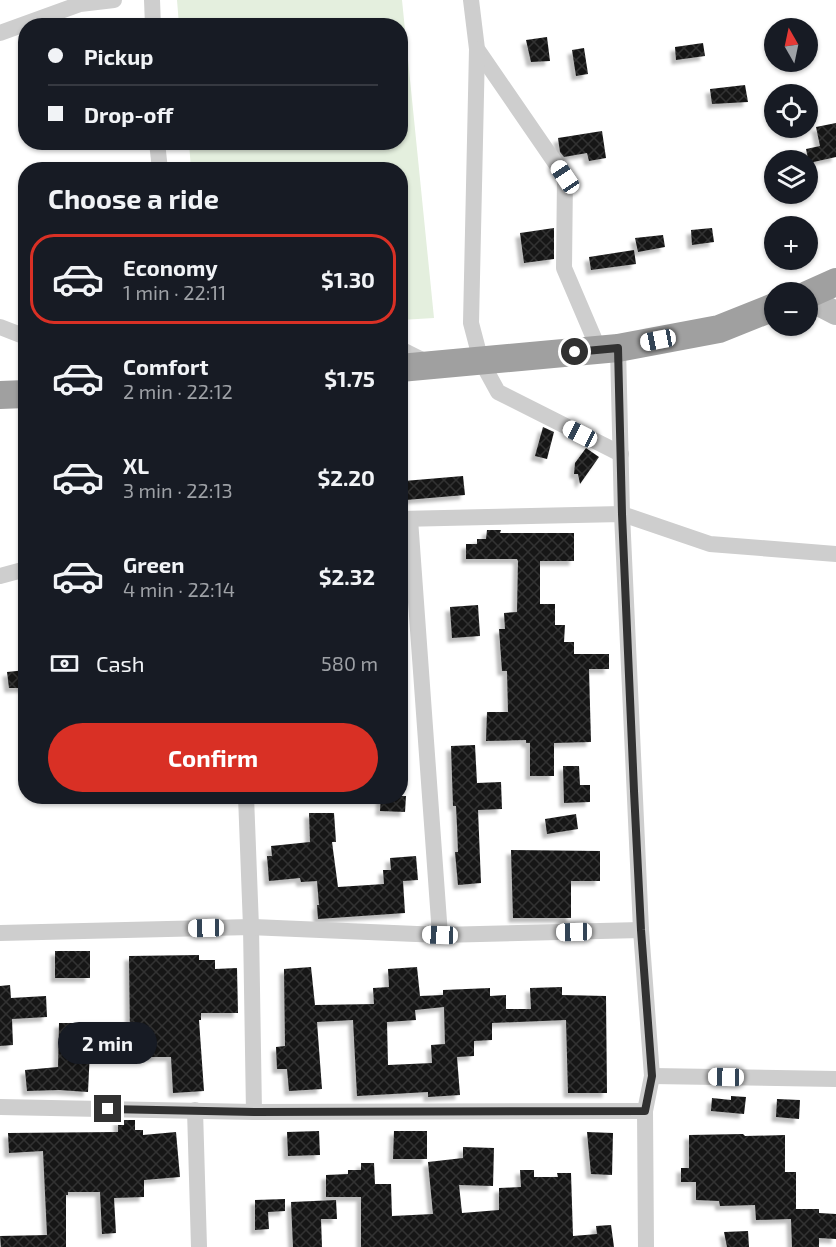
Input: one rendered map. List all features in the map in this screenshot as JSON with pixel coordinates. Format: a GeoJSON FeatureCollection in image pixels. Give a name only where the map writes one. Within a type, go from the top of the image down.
{"type":"FeatureCollection","features":[{"type":"Feature","properties":{"kind":"highway"},"geometry":{"type":"LineString","coordinates":[[818,291],[836,282]]}},
{"type":"Feature","properties":{"kind":"highway"},"geometry":{"type":"LineString","coordinates":[[408,367],[609,349],[719,329],[764,312]]}},
{"type":"Feature","properties":{"kind":"highway"},"geometry":{"type":"LineString","coordinates":[[0,395],[18,394]]}},
{"type":"Feature","properties":{"kind":"main road"},"geometry":{"type":"LineString","coordinates":[[818,302],[836,313]]}},
{"type":"Feature","properties":{"kind":"street"},"geometry":{"type":"LineString","coordinates":[[41,18],[80,4],[114,0]]}},
{"type":"Feature","properties":{"kind":"street"},"geometry":{"type":"LineString","coordinates":[[152,0],[153,18]]}},
{"type":"Feature","properties":{"kind":"street"},"geometry":{"type":"LineString","coordinates":[[471,0],[477,49],[471,323],[481,361],[498,392],[621,454]]}},
{"type":"Feature","properties":{"kind":"street"},"geometry":{"type":"LineString","coordinates":[[0,33],[18,26]]}},
{"type":"Feature","properties":{"kind":"street"},"geometry":{"type":"LineString","coordinates":[[477,49],[565,177],[564,268],[609,349],[621,454],[641,930],[652,1076],[645,1111],[646,1247]]}},
{"type":"Feature","properties":{"kind":"street"},"geometry":{"type":"LineString","coordinates":[[0,327],[18,334]]}},
{"type":"Feature","properties":{"kind":"street"},"geometry":{"type":"LineString","coordinates":[[408,353],[432,365]]}},
{"type":"Feature","properties":{"kind":"street"},"geometry":{"type":"LineString","coordinates":[[408,519],[622,514],[710,544],[836,554]]}},
{"type":"Feature","properties":{"kind":"street"},"geometry":{"type":"LineString","coordinates":[[408,555],[440,935]]}},
{"type":"Feature","properties":{"kind":"street"},"geometry":{"type":"LineString","coordinates":[[0,576],[18,571]]}},
{"type":"Feature","properties":{"kind":"street"},"geometry":{"type":"LineString","coordinates":[[246,804],[254,1112]]}},
{"type":"Feature","properties":{"kind":"street"},"geometry":{"type":"LineString","coordinates":[[0,933],[251,927],[440,935],[641,930]]}},
{"type":"Feature","properties":{"kind":"street"},"geometry":{"type":"LineString","coordinates":[[652,1076],[836,1079]]}},
{"type":"Feature","properties":{"kind":"street"},"geometry":{"type":"LineString","coordinates":[[0,1107],[254,1112],[645,1111]]}},
{"type":"Feature","properties":{"kind":"street"},"geometry":{"type":"LineString","coordinates":[[195,1110],[199,1247]]}},
{"type":"Feature","properties":{"kind":"green space"},"geometry":{"type":"Polygon","coordinates":[[[177,0],[402,0],[404,18],[178,18],[177,0]]]}},
{"type":"Feature","properties":{"kind":"green space"},"geometry":{"type":"Polygon","coordinates":[[[408,60],[434,318],[408,320],[408,162],[190,162],[190,150],[408,150],[408,60]]]}},
{"type":"Feature","properties":{"kind":"building"},"geometry":{"type":"Polygon","coordinates":[[[547,37],[550,61],[531,62],[526,40],[547,37]]]}},
{"type":"Feature","properties":{"kind":"building"},"geometry":{"type":"Polygon","coordinates":[[[703,43],[705,56],[676,60],[675,47],[703,43]]]}},
{"type":"Feature","properties":{"kind":"building"},"geometry":{"type":"Polygon","coordinates":[[[584,48],[588,74],[576,76],[572,50],[584,48]]]}},
{"type":"Feature","properties":{"kind":"building"},"geometry":{"type":"Polygon","coordinates":[[[745,85],[748,102],[712,104],[710,89],[745,85]]]}},
{"type":"Feature","properties":{"kind":"building"},"geometry":{"type":"Polygon","coordinates":[[[836,123],[836,157],[818,161],[818,150],[806,150],[820,146],[818,127],[836,123]]]}},
{"type":"Feature","properties":{"kind":"building"},"geometry":{"type":"Polygon","coordinates":[[[602,131],[606,158],[589,161],[587,153],[564,157],[560,152],[558,138],[602,131]]]}},
{"type":"Feature","properties":{"kind":"building"},"geometry":{"type":"Polygon","coordinates":[[[554,228],[554,259],[524,263],[520,233],[554,228]]]}},
{"type":"Feature","properties":{"kind":"building"},"geometry":{"type":"Polygon","coordinates":[[[712,228],[714,242],[692,245],[691,230],[712,228]]]}},
{"type":"Feature","properties":{"kind":"building"},"geometry":{"type":"Polygon","coordinates":[[[663,235],[665,247],[638,252],[635,238],[663,235]]]}},
{"type":"Feature","properties":{"kind":"building"},"geometry":{"type":"Polygon","coordinates":[[[634,250],[636,264],[591,270],[589,257],[634,250]]]}},
{"type":"Feature","properties":{"kind":"building"},"geometry":{"type":"Polygon","coordinates":[[[543,427],[554,432],[547,459],[535,456],[543,427]]]}},
{"type":"Feature","properties":{"kind":"building"},"geometry":{"type":"Polygon","coordinates":[[[586,448],[599,457],[580,484],[578,474],[574,474],[575,463],[586,448]]]}},
{"type":"Feature","properties":{"kind":"building"},"geometry":{"type":"Polygon","coordinates":[[[463,476],[465,495],[408,500],[408,481],[463,476]]]}},
{"type":"Feature","properties":{"kind":"building"},"geometry":{"type":"Polygon","coordinates":[[[487,530],[501,530],[500,533],[574,533],[574,561],[540,561],[540,604],[555,604],[555,625],[565,625],[564,642],[574,642],[574,654],[609,654],[609,669],[589,669],[591,742],[554,743],[554,776],[530,776],[530,743],[526,743],[526,740],[486,741],[487,712],[508,712],[507,671],[502,671],[499,629],[505,629],[504,613],[517,612],[518,561],[517,559],[466,559],[466,544],[477,544],[477,539],[486,539],[487,530]]]}},
{"type":"Feature","properties":{"kind":"building"},"geometry":{"type":"Polygon","coordinates":[[[478,605],[480,636],[452,638],[450,607],[478,605]]]}},
{"type":"Feature","properties":{"kind":"building"},"geometry":{"type":"Polygon","coordinates":[[[18,671],[18,688],[9,688],[7,672],[18,671]]]}},
{"type":"Feature","properties":{"kind":"building"},"geometry":{"type":"Polygon","coordinates":[[[475,745],[477,783],[501,782],[502,809],[478,810],[481,883],[458,885],[455,852],[458,852],[456,806],[453,806],[451,746],[475,745]]]}},
{"type":"Feature","properties":{"kind":"building"},"geometry":{"type":"Polygon","coordinates":[[[563,766],[579,766],[580,785],[590,785],[590,802],[564,803],[563,766]]]}},
{"type":"Feature","properties":{"kind":"building"},"geometry":{"type":"Polygon","coordinates":[[[380,804],[406,804],[405,812],[380,811],[380,804]]]}},
{"type":"Feature","properties":{"kind":"building"},"geometry":{"type":"Polygon","coordinates":[[[309,813],[334,813],[336,842],[332,842],[338,887],[384,884],[383,870],[391,870],[390,858],[416,856],[418,880],[403,881],[405,913],[318,919],[317,881],[301,882],[300,878],[269,881],[267,856],[272,856],[271,846],[310,842],[309,813]]]}},
{"type":"Feature","properties":{"kind":"building"},"geometry":{"type":"Polygon","coordinates":[[[576,814],[578,829],[547,834],[545,819],[576,814]]]}},
{"type":"Feature","properties":{"kind":"building"},"geometry":{"type":"Polygon","coordinates":[[[511,850],[600,851],[600,881],[571,881],[571,918],[513,918],[511,850]]]}},
{"type":"Feature","properties":{"kind":"building"},"geometry":{"type":"Polygon","coordinates":[[[55,951],[90,951],[90,978],[55,978],[55,951]]]}},
{"type":"Feature","properties":{"kind":"building"},"geometry":{"type":"Polygon","coordinates":[[[199,955],[199,960],[215,960],[215,969],[237,968],[238,1013],[201,1013],[201,1020],[199,1020],[204,1091],[173,1093],[171,1057],[150,1057],[150,1043],[133,1044],[133,1038],[130,1038],[129,956],[199,955]]]}},
{"type":"Feature","properties":{"kind":"building"},"geometry":{"type":"Polygon","coordinates":[[[311,967],[315,1005],[374,1004],[373,988],[389,987],[388,969],[417,967],[420,996],[443,995],[443,990],[490,988],[490,996],[506,995],[506,1009],[531,1009],[530,988],[562,987],[562,995],[606,996],[607,1093],[568,1093],[566,1020],[492,1023],[492,1040],[474,1041],[474,1056],[457,1057],[460,1095],[428,1097],[428,1092],[357,1096],[353,1020],[317,1022],[322,1089],[289,1091],[287,1069],[277,1069],[276,1047],[285,1046],[284,969],[311,967]],[[444,1007],[415,1010],[416,1020],[387,1022],[388,1065],[432,1063],[431,1045],[445,1044],[444,1007]]]}},
{"type":"Feature","properties":{"kind":"building"},"geometry":{"type":"Polygon","coordinates":[[[10,985],[11,998],[46,996],[47,1017],[12,1019],[13,1045],[0,1046],[0,986],[10,985]]]}},
{"type":"Feature","properties":{"kind":"building"},"geometry":{"type":"Polygon","coordinates":[[[59,1023],[104,1023],[106,1049],[90,1050],[88,1092],[27,1091],[25,1070],[58,1067],[59,1023]]]}},
{"type":"Feature","properties":{"kind":"building"},"geometry":{"type":"Polygon","coordinates":[[[731,1096],[746,1097],[744,1114],[711,1111],[712,1098],[731,1100],[731,1096]]]}},
{"type":"Feature","properties":{"kind":"building"},"geometry":{"type":"Polygon","coordinates":[[[777,1099],[800,1100],[799,1119],[776,1117],[777,1099]]]}},
{"type":"Feature","properties":{"kind":"building"},"geometry":{"type":"Polygon","coordinates":[[[118,1120],[135,1120],[135,1130],[143,1130],[143,1135],[176,1132],[180,1177],[144,1180],[144,1197],[114,1198],[116,1233],[102,1234],[100,1192],[68,1192],[66,1195],[66,1247],[1,1247],[0,1236],[47,1235],[43,1151],[9,1153],[8,1133],[118,1132],[118,1120]]]}},
{"type":"Feature","properties":{"kind":"building"},"geometry":{"type":"Polygon","coordinates":[[[319,1131],[320,1155],[288,1156],[287,1132],[319,1131]]]}},
{"type":"Feature","properties":{"kind":"building"},"geometry":{"type":"Polygon","coordinates":[[[394,1131],[427,1131],[427,1159],[393,1159],[394,1131]]]}},
{"type":"Feature","properties":{"kind":"building"},"geometry":{"type":"Polygon","coordinates":[[[587,1132],[613,1133],[612,1175],[591,1174],[587,1132]]]}},
{"type":"Feature","properties":{"kind":"building"},"geometry":{"type":"Polygon","coordinates":[[[743,1134],[745,1136],[785,1135],[785,1172],[796,1172],[796,1209],[819,1209],[819,1213],[836,1214],[836,1239],[819,1238],[819,1247],[792,1247],[791,1219],[756,1220],[755,1205],[720,1206],[719,1201],[696,1200],[696,1182],[681,1182],[681,1168],[689,1168],[689,1135],[743,1134]]]}},
{"type":"Feature","properties":{"kind":"building"},"geometry":{"type":"Polygon","coordinates":[[[463,1147],[494,1148],[493,1186],[459,1185],[462,1213],[499,1210],[499,1188],[521,1187],[520,1170],[534,1170],[534,1177],[558,1177],[557,1173],[571,1173],[573,1236],[597,1234],[596,1226],[611,1225],[614,1247],[361,1247],[361,1197],[326,1197],[326,1175],[348,1174],[348,1170],[361,1170],[361,1163],[374,1163],[375,1184],[391,1184],[392,1216],[433,1214],[428,1162],[463,1158],[463,1147]]]}},
{"type":"Feature","properties":{"kind":"building"},"geometry":{"type":"Polygon","coordinates":[[[285,1199],[285,1211],[268,1212],[269,1229],[255,1230],[255,1200],[285,1199]]]}},
{"type":"Feature","properties":{"kind":"building"},"geometry":{"type":"Polygon","coordinates":[[[336,1200],[337,1219],[321,1219],[322,1247],[293,1247],[291,1202],[336,1200]]]}},
{"type":"Feature","properties":{"kind":"building"},"geometry":{"type":"Polygon","coordinates":[[[748,1231],[749,1247],[727,1247],[724,1232],[748,1231]]]}},
{"type":"Feature","properties":{"kind":"route"},"geometry":{"type":"LineString","coordinates":[[108,1109],[254,1112],[645,1111],[652,1076],[634,791],[622,514],[618,348],[575,352]]}}]}
